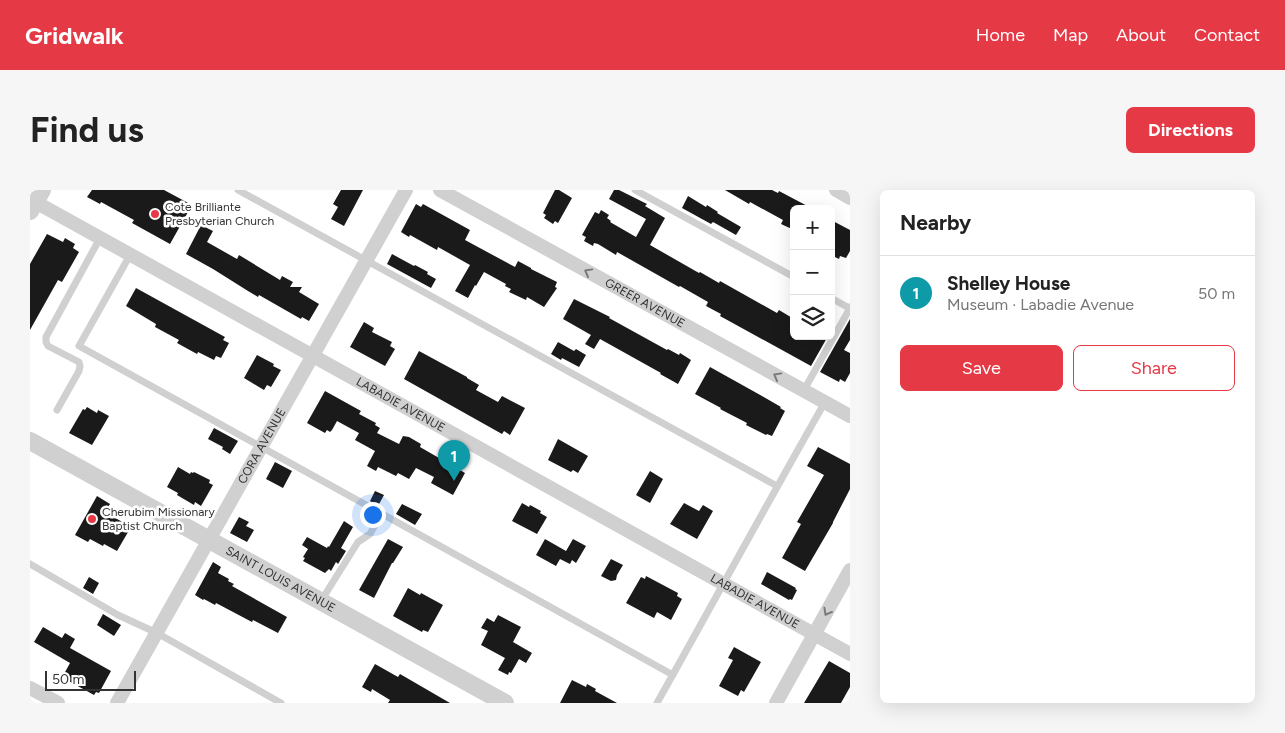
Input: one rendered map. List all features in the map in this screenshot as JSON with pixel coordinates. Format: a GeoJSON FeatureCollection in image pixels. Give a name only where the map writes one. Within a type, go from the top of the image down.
{"type":"FeatureCollection","features":[{"type":"Feature","properties":{"kind":"street","name":"CORA AVENUE"},"geometry":{"type":"LineString","coordinates":[[118,703],[406,190]]}},
{"type":"Feature","properties":{"kind":"street","name":"GREER AVENUE"},"geometry":{"type":"LineString","coordinates":[[440,190],[850,416]]}},
{"type":"Feature","properties":{"kind":"street"},"geometry":{"type":"LineString","coordinates":[[836,190],[850,198]]}},
{"type":"Feature","properties":{"kind":"street","name":"LABADIE AVENUE"},"geometry":{"type":"LineString","coordinates":[[34,201],[850,654]]}},
{"type":"Feature","properties":{"kind":"street","name":"SAINT LOUIS AVENUE"},"geometry":{"type":"LineString","coordinates":[[30,441],[504,703]]}},
{"type":"Feature","properties":{"kind":"street"},"geometry":{"type":"LineString","coordinates":[[776,703],[850,570]]}},
{"type":"Feature","properties":{"kind":"street"},"geometry":{"type":"LineString","coordinates":[[30,688],[58,703]]}},
{"type":"Feature","properties":{"kind":"lane"},"geometry":{"type":"LineString","coordinates":[[238,190],[777,486]]}},
{"type":"Feature","properties":{"kind":"lane"},"geometry":{"type":"LineString","coordinates":[[636,190],[790,276]]}},
{"type":"Feature","properties":{"kind":"lane"},"geometry":{"type":"LineString","coordinates":[[57,410],[80,366],[78,362],[48,346],[46,337],[100,238]]}},
{"type":"Feature","properties":{"kind":"lane"},"geometry":{"type":"LineString","coordinates":[[130,255],[78,346],[673,676]]}},
{"type":"Feature","properties":{"kind":"lane"},"geometry":{"type":"LineString","coordinates":[[804,390],[850,308],[835,300]]}},
{"type":"Feature","properties":{"kind":"lane"},"geometry":{"type":"LineString","coordinates":[[658,703],[825,402]]}},
{"type":"Feature","properties":{"kind":"lane"},"geometry":{"type":"LineString","coordinates":[[321,601],[355,546],[370,534],[375,525]]}},
{"type":"Feature","properties":{"kind":"lane"},"geometry":{"type":"LineString","coordinates":[[30,564],[118,615],[281,703]]}},
{"type":"Feature","properties":{"kind":"building","name":"Cote Brilliante Presbyterian Church"},"geometry":{"type":"Polygon","coordinates":[[[92,190],[164,190],[192,205],[170,244],[132,223],[134,220],[101,202],[100,204],[87,197],[92,190]]]}},
{"type":"Feature","properties":{"kind":"building"},"geometry":{"type":"Polygon","coordinates":[[[341,190],[363,190],[344,226],[331,219],[338,207],[333,204],[341,190]]]}},
{"type":"Feature","properties":{"kind":"building"},"geometry":{"type":"Polygon","coordinates":[[[555,190],[559,190],[572,198],[558,223],[555,221],[553,224],[544,218],[546,215],[543,213],[555,190]]]}},
{"type":"Feature","properties":{"kind":"building"},"geometry":{"type":"Polygon","coordinates":[[[614,190],[619,190],[647,204],[645,206],[665,218],[650,245],[699,273],[719,283],[720,281],[777,313],[779,310],[790,317],[790,340],[826,340],[811,366],[720,316],[721,314],[706,306],[708,302],[680,286],[617,252],[616,255],[598,244],[594,243],[593,246],[584,241],[586,237],[582,235],[595,212],[599,214],[601,210],[609,215],[607,218],[610,222],[636,237],[646,219],[609,199],[614,190]]]}},
{"type":"Feature","properties":{"kind":"building"},"geometry":{"type":"Polygon","coordinates":[[[725,190],[772,190],[778,193],[779,191],[805,205],[790,205],[790,228],[781,224],[783,220],[750,202],[749,204],[725,190]]]}},
{"type":"Feature","properties":{"kind":"building"},"geometry":{"type":"Polygon","coordinates":[[[688,196],[706,207],[707,205],[741,227],[736,235],[682,208],[688,196]]]}},
{"type":"Feature","properties":{"kind":"building"},"geometry":{"type":"Polygon","coordinates":[[[416,204],[421,207],[423,204],[470,230],[465,240],[515,267],[518,261],[557,282],[555,287],[557,288],[544,307],[527,297],[526,300],[509,292],[511,289],[505,286],[506,284],[484,272],[468,298],[455,291],[470,265],[438,247],[437,250],[401,232],[416,204]]]}},
{"type":"Feature","properties":{"kind":"building"},"geometry":{"type":"Polygon","coordinates":[[[835,222],[850,230],[850,251],[846,258],[840,256],[839,259],[835,257],[835,222]]]}},
{"type":"Feature","properties":{"kind":"building"},"geometry":{"type":"Polygon","coordinates":[[[201,225],[213,231],[207,242],[237,259],[239,255],[280,280],[282,276],[293,282],[290,287],[302,287],[299,292],[319,304],[309,321],[302,317],[301,319],[259,295],[258,297],[186,254],[201,225]]]}},
{"type":"Feature","properties":{"kind":"building"},"geometry":{"type":"Polygon","coordinates":[[[47,234],[63,242],[65,238],[75,244],[73,248],[79,252],[62,282],[58,280],[30,330],[30,264],[47,234]]]}},
{"type":"Feature","properties":{"kind":"building"},"geometry":{"type":"Polygon","coordinates":[[[392,254],[428,272],[427,274],[436,279],[431,288],[387,264],[392,254]]]}},
{"type":"Feature","properties":{"kind":"building"},"geometry":{"type":"Polygon","coordinates":[[[136,288],[225,337],[223,340],[229,343],[221,358],[216,356],[214,360],[198,352],[197,354],[177,343],[179,340],[155,327],[156,324],[126,306],[136,288]]]}},
{"type":"Feature","properties":{"kind":"building"},"geometry":{"type":"Polygon","coordinates":[[[574,299],[610,317],[667,350],[679,355],[680,353],[691,360],[678,384],[600,339],[594,349],[585,344],[591,335],[563,319],[574,299]]]}},
{"type":"Feature","properties":{"kind":"building"},"geometry":{"type":"Polygon","coordinates":[[[850,319],[850,340],[844,350],[850,353],[850,373],[845,382],[840,379],[839,382],[820,372],[850,319]]]}},
{"type":"Feature","properties":{"kind":"building"},"geometry":{"type":"Polygon","coordinates":[[[364,322],[374,328],[372,332],[392,342],[390,346],[395,349],[385,366],[350,347],[364,322]]]}},
{"type":"Feature","properties":{"kind":"building"},"geometry":{"type":"Polygon","coordinates":[[[558,342],[586,355],[579,367],[551,354],[558,342]]]}},
{"type":"Feature","properties":{"kind":"building"},"geometry":{"type":"Polygon","coordinates":[[[419,351],[467,377],[479,385],[476,390],[498,402],[502,396],[525,408],[510,435],[504,431],[502,434],[404,379],[419,351]]]}},
{"type":"Feature","properties":{"kind":"building"},"geometry":{"type":"Polygon","coordinates":[[[257,355],[281,370],[271,387],[267,385],[264,390],[244,378],[257,355]]]}},
{"type":"Feature","properties":{"kind":"building"},"geometry":{"type":"Polygon","coordinates":[[[710,367],[785,411],[772,436],[746,425],[747,423],[695,394],[710,367]]]}},
{"type":"Feature","properties":{"kind":"building"},"geometry":{"type":"Polygon","coordinates":[[[325,391],[361,411],[359,414],[376,423],[375,425],[380,428],[377,433],[399,444],[403,436],[409,437],[421,444],[420,447],[465,473],[453,495],[431,483],[434,477],[416,468],[409,479],[398,473],[396,476],[378,467],[376,471],[367,466],[375,451],[355,440],[359,433],[337,421],[330,432],[327,430],[325,433],[307,423],[325,391]]]}},
{"type":"Feature","properties":{"kind":"building"},"geometry":{"type":"Polygon","coordinates":[[[87,407],[97,413],[98,410],[109,416],[92,445],[69,433],[83,409],[85,410],[87,407]]]}},
{"type":"Feature","properties":{"kind":"building"},"geometry":{"type":"Polygon","coordinates":[[[214,428],[238,441],[230,454],[222,449],[223,447],[208,439],[214,428]]]}},
{"type":"Feature","properties":{"kind":"building"},"geometry":{"type":"Polygon","coordinates":[[[558,439],[588,456],[578,473],[573,470],[571,472],[548,460],[558,439]]]}},
{"type":"Feature","properties":{"kind":"building"},"geometry":{"type":"Polygon","coordinates":[[[818,447],[850,464],[850,489],[805,571],[782,558],[801,524],[797,522],[824,475],[807,466],[818,447]]]}},
{"type":"Feature","properties":{"kind":"building"},"geometry":{"type":"Polygon","coordinates":[[[275,462],[292,471],[283,488],[266,479],[275,462]]]}},
{"type":"Feature","properties":{"kind":"building"},"geometry":{"type":"Polygon","coordinates":[[[178,467],[190,474],[194,472],[210,480],[209,483],[213,485],[201,506],[195,502],[194,505],[167,487],[178,467]]]}},
{"type":"Feature","properties":{"kind":"building"},"geometry":{"type":"Polygon","coordinates":[[[650,471],[663,479],[650,503],[636,495],[650,471]]]}},
{"type":"Feature","properties":{"kind":"building"},"geometry":{"type":"Polygon","coordinates":[[[375,491],[384,495],[378,506],[370,501],[375,491]]]}},
{"type":"Feature","properties":{"kind":"building"},"geometry":{"type":"Polygon","coordinates":[[[97,496],[110,504],[105,512],[131,527],[117,551],[90,539],[88,542],[75,535],[97,496]]]}},
{"type":"Feature","properties":{"kind":"building"},"geometry":{"type":"Polygon","coordinates":[[[522,503],[541,511],[540,513],[547,517],[537,534],[512,521],[522,503]]]}},
{"type":"Feature","properties":{"kind":"building"},"geometry":{"type":"Polygon","coordinates":[[[684,503],[699,511],[703,505],[713,511],[697,539],[670,524],[684,503]]]}},
{"type":"Feature","properties":{"kind":"building"},"geometry":{"type":"Polygon","coordinates":[[[402,504],[422,514],[415,525],[396,514],[402,504]]]}},
{"type":"Feature","properties":{"kind":"building"},"geometry":{"type":"Polygon","coordinates":[[[239,517],[249,522],[246,526],[254,530],[247,542],[230,533],[239,517]]]}},
{"type":"Feature","properties":{"kind":"building"},"geometry":{"type":"Polygon","coordinates":[[[344,521],[353,527],[341,548],[346,551],[331,571],[329,569],[325,573],[303,561],[305,558],[303,557],[308,549],[302,545],[307,537],[327,548],[344,521]]]}},
{"type":"Feature","properties":{"kind":"building"},"geometry":{"type":"Polygon","coordinates":[[[388,539],[403,547],[392,563],[374,598],[359,590],[388,539]]]}},
{"type":"Feature","properties":{"kind":"building"},"geometry":{"type":"Polygon","coordinates":[[[545,539],[566,551],[573,539],[586,546],[576,563],[572,560],[570,564],[560,559],[556,566],[536,555],[545,539]]]}},
{"type":"Feature","properties":{"kind":"building"},"geometry":{"type":"Polygon","coordinates":[[[611,559],[623,565],[616,580],[611,581],[601,576],[611,559]]]}},
{"type":"Feature","properties":{"kind":"building"},"geometry":{"type":"Polygon","coordinates":[[[213,562],[221,567],[218,573],[229,579],[228,581],[234,584],[232,586],[287,617],[278,633],[195,595],[213,562]]]}},
{"type":"Feature","properties":{"kind":"building"},"geometry":{"type":"Polygon","coordinates":[[[767,572],[796,588],[797,590],[792,600],[761,584],[767,572]]]}},
{"type":"Feature","properties":{"kind":"building"},"geometry":{"type":"Polygon","coordinates":[[[646,576],[678,593],[677,596],[682,599],[671,620],[657,612],[654,618],[626,603],[641,577],[645,579],[646,576]]]}},
{"type":"Feature","properties":{"kind":"building"},"geometry":{"type":"Polygon","coordinates":[[[89,577],[99,583],[93,594],[83,588],[89,577]]]}},
{"type":"Feature","properties":{"kind":"building"},"geometry":{"type":"Polygon","coordinates":[[[408,588],[443,605],[428,632],[423,630],[422,632],[393,616],[408,588]]]}},
{"type":"Feature","properties":{"kind":"building"},"geometry":{"type":"Polygon","coordinates":[[[103,614],[121,625],[114,636],[97,625],[103,614]]]}},
{"type":"Feature","properties":{"kind":"building"},"geometry":{"type":"Polygon","coordinates":[[[498,615],[521,627],[513,642],[532,653],[526,663],[519,659],[508,675],[498,670],[505,658],[481,645],[488,631],[481,628],[487,618],[494,622],[498,615]]]}},
{"type":"Feature","properties":{"kind":"building"},"geometry":{"type":"Polygon","coordinates":[[[43,627],[62,638],[65,633],[75,639],[70,648],[111,671],[99,693],[96,692],[94,695],[65,679],[67,675],[64,674],[70,663],[34,642],[43,627]]]}},
{"type":"Feature","properties":{"kind":"building"},"geometry":{"type":"Polygon","coordinates":[[[734,647],[761,662],[744,692],[741,690],[738,696],[719,686],[733,660],[728,658],[734,647]]]}},
{"type":"Feature","properties":{"kind":"building"},"geometry":{"type":"Polygon","coordinates":[[[829,661],[850,673],[850,687],[841,703],[804,703],[829,661]]]}},
{"type":"Feature","properties":{"kind":"building"},"geometry":{"type":"Polygon","coordinates":[[[375,664],[398,677],[400,674],[450,703],[388,703],[390,700],[372,689],[371,692],[362,687],[375,664]]]}},
{"type":"Feature","properties":{"kind":"building"},"geometry":{"type":"Polygon","coordinates":[[[572,680],[586,687],[587,684],[596,689],[595,691],[617,703],[560,703],[572,680]]]}},
{"type":"Feature","properties":{"kind":"place","name":"Cote Brilliante Presbyterian Church"},"geometry":{"type":"Point","coordinates":[155,214]}},
{"type":"Feature","properties":{"kind":"place","name":"Shelley House"},"geometry":{"type":"Point","coordinates":[454,481]}},
{"type":"Feature","properties":{"kind":"place","name":"Cherubim Missionary Baptist Church"},"geometry":{"type":"Point","coordinates":[92,519]}}]}
